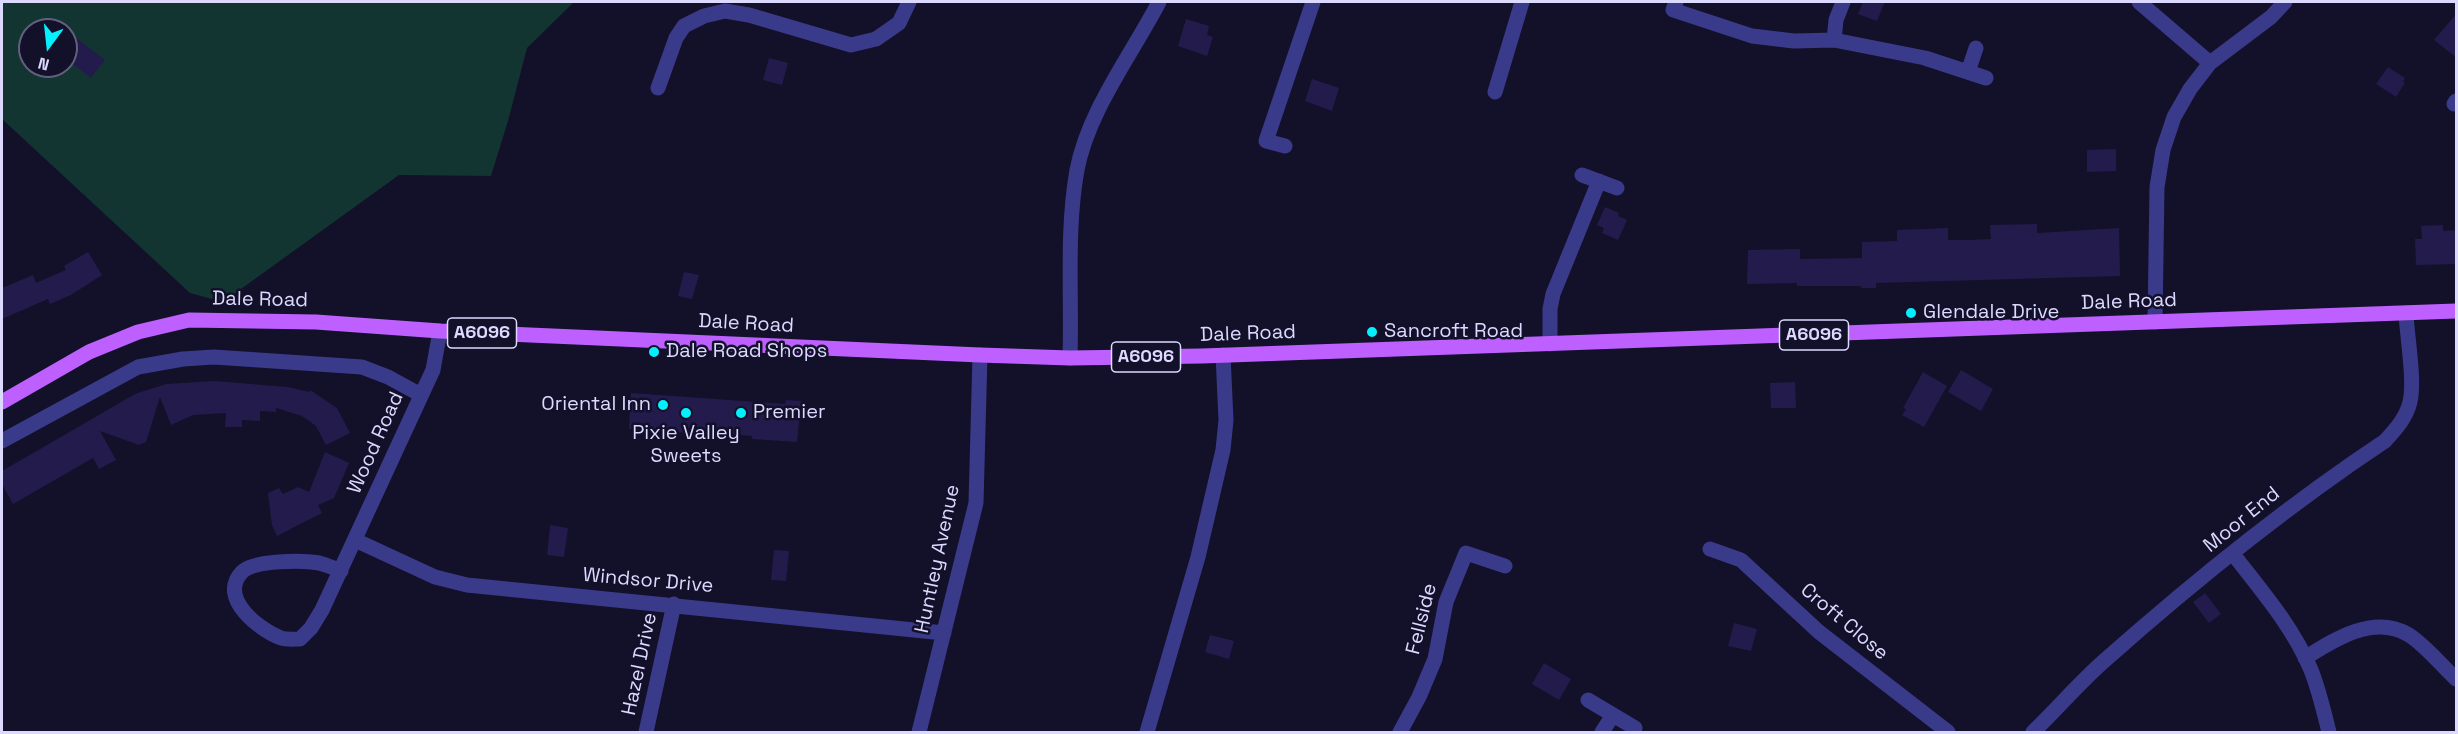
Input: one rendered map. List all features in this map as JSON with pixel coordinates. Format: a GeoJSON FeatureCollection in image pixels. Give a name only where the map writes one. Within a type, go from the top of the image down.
{"type":"FeatureCollection","features":[{"type":"Feature","properties":{"kind":"main road","name":"A6096"},"geometry":{"type":"LineString","coordinates":[[2406,313],[2457,311]]}},
{"type":"Feature","properties":{"kind":"main road","name":"Dale Road"},"geometry":{"type":"LineString","coordinates":[[2,402],[89,352],[138,332],[189,320],[316,322],[440,331],[1070,358],[1550,344],[2406,313]]}},
{"type":"Feature","properties":{"kind":"street"},"geometry":{"type":"LineString","coordinates":[[658,88],[676,38],[684,26],[704,16],[725,11],[749,15],[851,45],[876,39],[899,23],[909,2]]}},
{"type":"Feature","properties":{"kind":"street"},"geometry":{"type":"LineString","coordinates":[[1070,358],[1072,218],[1078,168],[1096,114],[1157,2]]}},
{"type":"Feature","properties":{"kind":"street"},"geometry":{"type":"LineString","coordinates":[[1285,146],[1266,141],[1313,2]]}},
{"type":"Feature","properties":{"kind":"street"},"geometry":{"type":"LineString","coordinates":[[1495,92],[1522,2]]}},
{"type":"Feature","properties":{"kind":"street"},"geometry":{"type":"LineString","coordinates":[[1676,2],[1673,10],[1752,36],[1794,41],[1834,40],[1925,58],[1986,78]]}},
{"type":"Feature","properties":{"kind":"street"},"geometry":{"type":"LineString","coordinates":[[1834,40],[1836,20],[1843,2]]}},
{"type":"Feature","properties":{"kind":"street"},"geometry":{"type":"LineString","coordinates":[[2139,2],[2210,63]]}},
{"type":"Feature","properties":{"kind":"street"},"geometry":{"type":"LineString","coordinates":[[2155,322],[2157,187],[2163,150],[2174,117],[2198,76],[2210,63],[2271,17],[2285,2]]}},
{"type":"Feature","properties":{"kind":"street"},"geometry":{"type":"LineString","coordinates":[[1968,72],[1976,48]]}},
{"type":"Feature","properties":{"kind":"street"},"geometry":{"type":"LineString","coordinates":[[1582,175],[1617,188]]}},
{"type":"Feature","properties":{"kind":"street"},"geometry":{"type":"LineString","coordinates":[[1550,344],[1550,313],[1553,294],[1599,181]]}},
{"type":"Feature","properties":{"kind":"street","name":"Moor End"},"geometry":{"type":"LineString","coordinates":[[2034,732],[2103,662],[2314,489],[2385,441],[2399,426],[2410,400],[2406,313]]}},
{"type":"Feature","properties":{"kind":"street","name":"Wood Road"},"geometry":{"type":"LineString","coordinates":[[341,570],[318,563],[259,563],[242,572],[235,587],[237,600],[242,610],[261,627],[283,639],[300,639],[311,628],[341,570],[435,363],[440,331]]}},
{"type":"Feature","properties":{"kind":"street","name":"Huntley Avenue"},"geometry":{"type":"LineString","coordinates":[[919,732],[976,503],[980,355]]}},
{"type":"Feature","properties":{"kind":"street"},"geometry":{"type":"LineString","coordinates":[[1147,732],[1198,557],[1223,450],[1226,420],[1222,355]]}},
{"type":"Feature","properties":{"kind":"street"},"geometry":{"type":"LineString","coordinates":[[2,441],[138,367],[183,358],[214,357],[362,367],[388,376],[421,395]]}},
{"type":"Feature","properties":{"kind":"street","name":"Windsor Drive"},"geometry":{"type":"LineString","coordinates":[[355,540],[435,577],[467,585],[674,604],[944,633]]}},
{"type":"Feature","properties":{"kind":"street","name":"Croft Close"},"geometry":{"type":"LineString","coordinates":[[1710,549],[1741,560],[1819,632],[1948,732]]}},
{"type":"Feature","properties":{"kind":"street","name":"Fellside"},"geometry":{"type":"LineString","coordinates":[[1400,732],[1419,697],[1435,659],[1446,602],[1466,553],[1505,566]]}},
{"type":"Feature","properties":{"kind":"street"},"geometry":{"type":"LineString","coordinates":[[2233,554],[2269,601],[2305,658],[2315,681],[2329,732]]}},
{"type":"Feature","properties":{"kind":"street","name":"Hazel Drive"},"geometry":{"type":"LineString","coordinates":[[646,732],[674,604]]}},
{"type":"Feature","properties":{"kind":"street"},"geometry":{"type":"LineString","coordinates":[[2305,658],[2348,634],[2371,627],[2389,628],[2398,630],[2415,640],[2457,679]]}},
{"type":"Feature","properties":{"kind":"street"},"geometry":{"type":"LineString","coordinates":[[1588,700],[1635,728]]}},
{"type":"Feature","properties":{"kind":"street"},"geometry":{"type":"LineString","coordinates":[[1602,732],[1613,714]]}},
{"type":"Feature","properties":{"kind":"green space"},"geometry":{"type":"Polygon","coordinates":[[[2,2],[574,2],[527,48],[491,176],[399,175],[223,302],[190,293],[2,119],[2,2]]]}},
{"type":"Feature","properties":{"kind":"building"},"geometry":{"type":"Polygon","coordinates":[[[1863,2],[1885,2],[1877,21],[1858,14],[1863,2]]]}},
{"type":"Feature","properties":{"kind":"building"},"geometry":{"type":"Polygon","coordinates":[[[2457,13],[2457,58],[2434,40],[2457,13]]]}},
{"type":"Feature","properties":{"kind":"building"},"geometry":{"type":"Polygon","coordinates":[[[1186,19],[1209,26],[1207,35],[1213,37],[1207,56],[1178,46],[1186,19]]]}},
{"type":"Feature","properties":{"kind":"building"},"geometry":{"type":"Polygon","coordinates":[[[78,39],[105,60],[91,78],[78,68],[78,39]]]}},
{"type":"Feature","properties":{"kind":"building"},"geometry":{"type":"Polygon","coordinates":[[[769,58],[788,63],[782,85],[763,80],[769,58]]]}},
{"type":"Feature","properties":{"kind":"building"},"geometry":{"type":"Polygon","coordinates":[[[2388,67],[2405,78],[2403,82],[2405,83],[2396,97],[2376,84],[2388,67]]]}},
{"type":"Feature","properties":{"kind":"building"},"geometry":{"type":"Polygon","coordinates":[[[1312,79],[1339,88],[1332,111],[1305,101],[1312,79]]]}},
{"type":"Feature","properties":{"kind":"building"},"geometry":{"type":"Polygon","coordinates":[[[2116,149],[2116,171],[2087,172],[2087,150],[2116,149]]]}},
{"type":"Feature","properties":{"kind":"building"},"geometry":{"type":"Polygon","coordinates":[[[1605,207],[1619,213],[1618,216],[1627,220],[1618,240],[1602,233],[1604,228],[1597,225],[1605,207]]]}},
{"type":"Feature","properties":{"kind":"building"},"geometry":{"type":"Polygon","coordinates":[[[2037,224],[2037,233],[2119,228],[2120,276],[1876,283],[1876,288],[1797,286],[1797,283],[1747,284],[1748,250],[1800,249],[1800,259],[1862,258],[1862,242],[1897,241],[1897,230],[1948,228],[1948,240],[1969,240],[1991,239],[1990,225],[2037,224]]]}},
{"type":"Feature","properties":{"kind":"building"},"geometry":{"type":"Polygon","coordinates":[[[2443,225],[2443,231],[2457,230],[2457,264],[2416,265],[2415,239],[2422,239],[2421,226],[2443,225]]]}},
{"type":"Feature","properties":{"kind":"building"},"geometry":{"type":"Polygon","coordinates":[[[88,252],[102,275],[71,295],[50,304],[48,299],[2,319],[2,288],[33,275],[36,283],[66,270],[64,266],[88,252]]]}},
{"type":"Feature","properties":{"kind":"building"},"geometry":{"type":"Polygon","coordinates":[[[684,272],[699,275],[692,299],[678,296],[684,272]]]}},
{"type":"Feature","properties":{"kind":"building"},"geometry":{"type":"Polygon","coordinates":[[[1961,370],[1993,389],[1981,411],[1948,392],[1961,370]]]}},
{"type":"Feature","properties":{"kind":"building"},"geometry":{"type":"Polygon","coordinates":[[[1923,372],[1947,386],[1924,427],[1902,415],[1906,409],[1903,408],[1923,372]]]}},
{"type":"Feature","properties":{"kind":"building"},"geometry":{"type":"Polygon","coordinates":[[[215,381],[288,387],[309,392],[310,390],[337,408],[350,433],[326,445],[316,426],[302,416],[276,408],[276,412],[260,411],[260,421],[242,420],[242,427],[225,427],[226,413],[193,415],[171,425],[160,397],[146,442],[139,445],[100,431],[116,460],[99,469],[93,458],[13,504],[2,484],[2,471],[135,394],[166,384],[215,381]]]}},
{"type":"Feature","properties":{"kind":"building"},"geometry":{"type":"Polygon","coordinates":[[[1795,382],[1796,408],[1771,408],[1770,383],[1795,382]]]}},
{"type":"Feature","properties":{"kind":"building"},"geometry":{"type":"Polygon","coordinates":[[[631,393],[785,404],[786,400],[801,401],[797,442],[752,439],[752,436],[689,428],[688,433],[629,429],[631,393]]]}},
{"type":"Feature","properties":{"kind":"building"},"geometry":{"type":"Polygon","coordinates":[[[325,452],[349,463],[334,498],[318,505],[322,513],[277,536],[272,525],[268,493],[279,488],[283,494],[298,487],[309,492],[325,452]]]}},
{"type":"Feature","properties":{"kind":"building"},"geometry":{"type":"Polygon","coordinates":[[[550,525],[568,528],[564,557],[547,555],[550,525]]]}},
{"type":"Feature","properties":{"kind":"building"},"geometry":{"type":"Polygon","coordinates":[[[774,550],[789,551],[786,581],[771,580],[774,550]]]}},
{"type":"Feature","properties":{"kind":"building"},"geometry":{"type":"Polygon","coordinates":[[[2205,593],[2221,614],[2209,623],[2193,602],[2205,593]]]}},
{"type":"Feature","properties":{"kind":"building"},"geometry":{"type":"Polygon","coordinates":[[[1734,623],[1757,629],[1751,651],[1728,646],[1734,623]]]}},
{"type":"Feature","properties":{"kind":"building"},"geometry":{"type":"Polygon","coordinates":[[[1210,635],[1234,641],[1229,659],[1205,652],[1210,635]]]}},
{"type":"Feature","properties":{"kind":"building"},"geometry":{"type":"Polygon","coordinates":[[[1544,663],[1571,679],[1559,700],[1532,684],[1544,663]]]}},
{"type":"Feature","properties":{"kind":"place","name":"Glendale Drive"},"geometry":{"type":"Point","coordinates":[1911,313]}},
{"type":"Feature","properties":{"kind":"place","name":"Sancroft Road"},"geometry":{"type":"Point","coordinates":[1372,332]}},
{"type":"Feature","properties":{"kind":"place","name":"Dale Road Shops"},"geometry":{"type":"Point","coordinates":[654,352]}},
{"type":"Feature","properties":{"kind":"place","name":"Oriental Inn"},"geometry":{"type":"Point","coordinates":[663,405]}},
{"type":"Feature","properties":{"kind":"place","name":"Pixie Valley Sweets"},"geometry":{"type":"Point","coordinates":[686,413]}},
{"type":"Feature","properties":{"kind":"place","name":"Premier"},"geometry":{"type":"Point","coordinates":[741,413]}}]}
